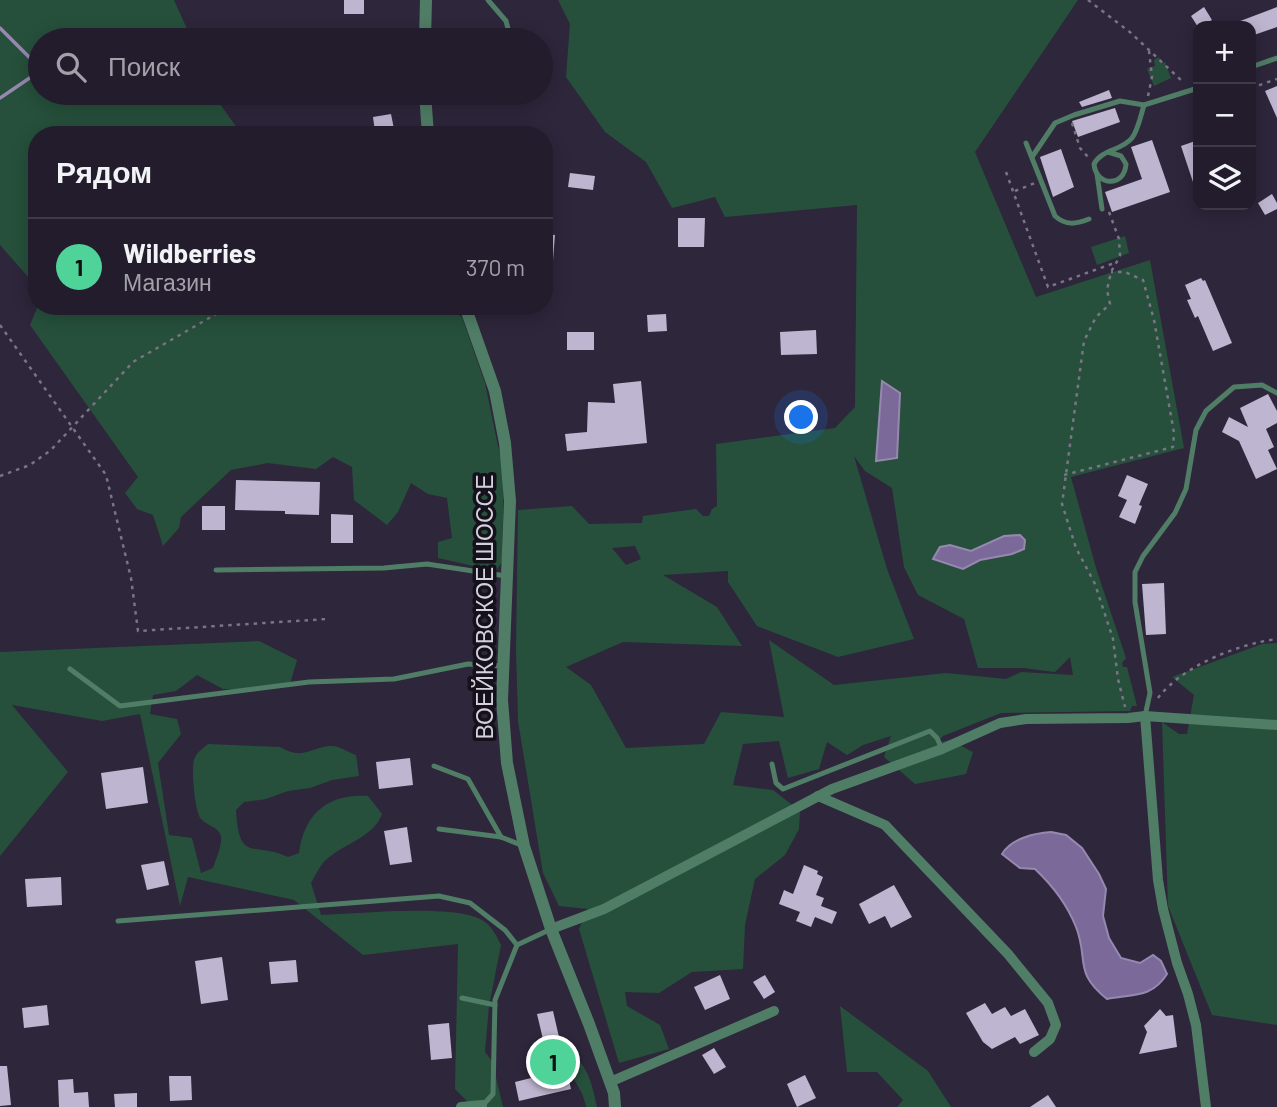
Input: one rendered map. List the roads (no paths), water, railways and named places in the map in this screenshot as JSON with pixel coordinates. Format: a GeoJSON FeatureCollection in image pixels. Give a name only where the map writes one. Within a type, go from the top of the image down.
{"type":"FeatureCollection","features":[{"type":"Feature","properties":{"kind":"street"},"geometry":{"type":"LineString","coordinates":[[425,28],[426,0]]}},
{"type":"Feature","properties":{"kind":"street"},"geometry":{"type":"LineString","coordinates":[[426,105],[427,126]]}},
{"type":"Feature","properties":{"kind":"street","name":"ВОЕЙКОВСКОЕ ШОССЕ"},"geometry":{"type":"LineString","coordinates":[[469,315],[495,391],[505,443],[510,501],[502,700],[507,763],[524,846],[551,929],[590,1024],[614,1093],[615,1107]]}},
{"type":"Feature","properties":{"kind":"street"},"geometry":{"type":"LineString","coordinates":[[1145,716],[1159,890],[1196,1025],[1206,1107]]}},
{"type":"Feature","properties":{"kind":"street"},"geometry":{"type":"LineString","coordinates":[[551,929],[604,909],[818,796],[942,749],[1000,723],[1026,719],[1145,716],[1277,725]]}},
{"type":"Feature","properties":{"kind":"street"},"geometry":{"type":"LineString","coordinates":[[818,796],[885,825],[1007,954],[1048,1003],[1056,1025],[1050,1039],[1034,1052]]}},
{"type":"Feature","properties":{"kind":"street"},"geometry":{"type":"LineString","coordinates":[[610,1082],[774,1011]]}},
{"type":"Feature","properties":{"kind":"street"},"geometry":{"type":"LineString","coordinates":[[461,1107],[482,1105]]}},
{"type":"Feature","properties":{"kind":"lane"},"geometry":{"type":"LineString","coordinates":[[488,0],[506,21],[508,28]]}},
{"type":"Feature","properties":{"kind":"lane"},"geometry":{"type":"LineString","coordinates":[[1256,65],[1277,58]]}},
{"type":"Feature","properties":{"kind":"lane"},"geometry":{"type":"LineString","coordinates":[[1032,156],[1055,123],[1120,102],[1144,105],[1193,90]]}},
{"type":"Feature","properties":{"kind":"lane"},"geometry":{"type":"LineString","coordinates":[[1102,209],[1094,164],[1098,157],[1132,138],[1144,105]]}},
{"type":"Feature","properties":{"kind":"lane"},"geometry":{"type":"LineString","coordinates":[[1026,143],[1055,216],[1070,224],[1089,219]]}},
{"type":"Feature","properties":{"kind":"lane"},"geometry":{"type":"LineString","coordinates":[[1097,174],[1104,181],[1110,182],[1122,177],[1126,171],[1124,159],[1108,152]]}},
{"type":"Feature","properties":{"kind":"lane"},"geometry":{"type":"LineString","coordinates":[[1145,716],[1150,693],[1135,602],[1136,572],[1143,556],[1181,501],[1190,471],[1196,430],[1206,411],[1234,387],[1262,385],[1277,393]]}},
{"type":"Feature","properties":{"kind":"lane"},"geometry":{"type":"LineString","coordinates":[[216,570],[427,565],[507,576]]}},
{"type":"Feature","properties":{"kind":"lane"},"geometry":{"type":"LineString","coordinates":[[70,669],[120,706],[309,682],[394,679],[468,664],[503,666]]}},
{"type":"Feature","properties":{"kind":"lane"},"geometry":{"type":"LineString","coordinates":[[772,764],[776,783],[783,789],[930,731],[942,749]]}},
{"type":"Feature","properties":{"kind":"lane"},"geometry":{"type":"LineString","coordinates":[[434,766],[468,779],[501,837]]}},
{"type":"Feature","properties":{"kind":"lane"},"geometry":{"type":"LineString","coordinates":[[439,829],[501,837],[524,846]]}},
{"type":"Feature","properties":{"kind":"lane"},"geometry":{"type":"LineString","coordinates":[[118,921],[439,896],[470,903],[505,930],[517,945]]}},
{"type":"Feature","properties":{"kind":"lane"},"geometry":{"type":"LineString","coordinates":[[482,1105],[494,1094],[495,1006],[517,945],[551,929]]}},
{"type":"Feature","properties":{"kind":"lane"},"geometry":{"type":"LineString","coordinates":[[462,998],[495,1006]]}},
{"type":"Feature","properties":{"kind":"waterway"},"geometry":{"type":"LineString","coordinates":[[0,28],[28,56]]}},
{"type":"Feature","properties":{"kind":"waterway"},"geometry":{"type":"LineString","coordinates":[[0,98],[28,79]]}},
{"type":"Feature","properties":{"kind":"place","name":"Wildberries"},"geometry":{"type":"Point","coordinates":[553,1062]}}]}
